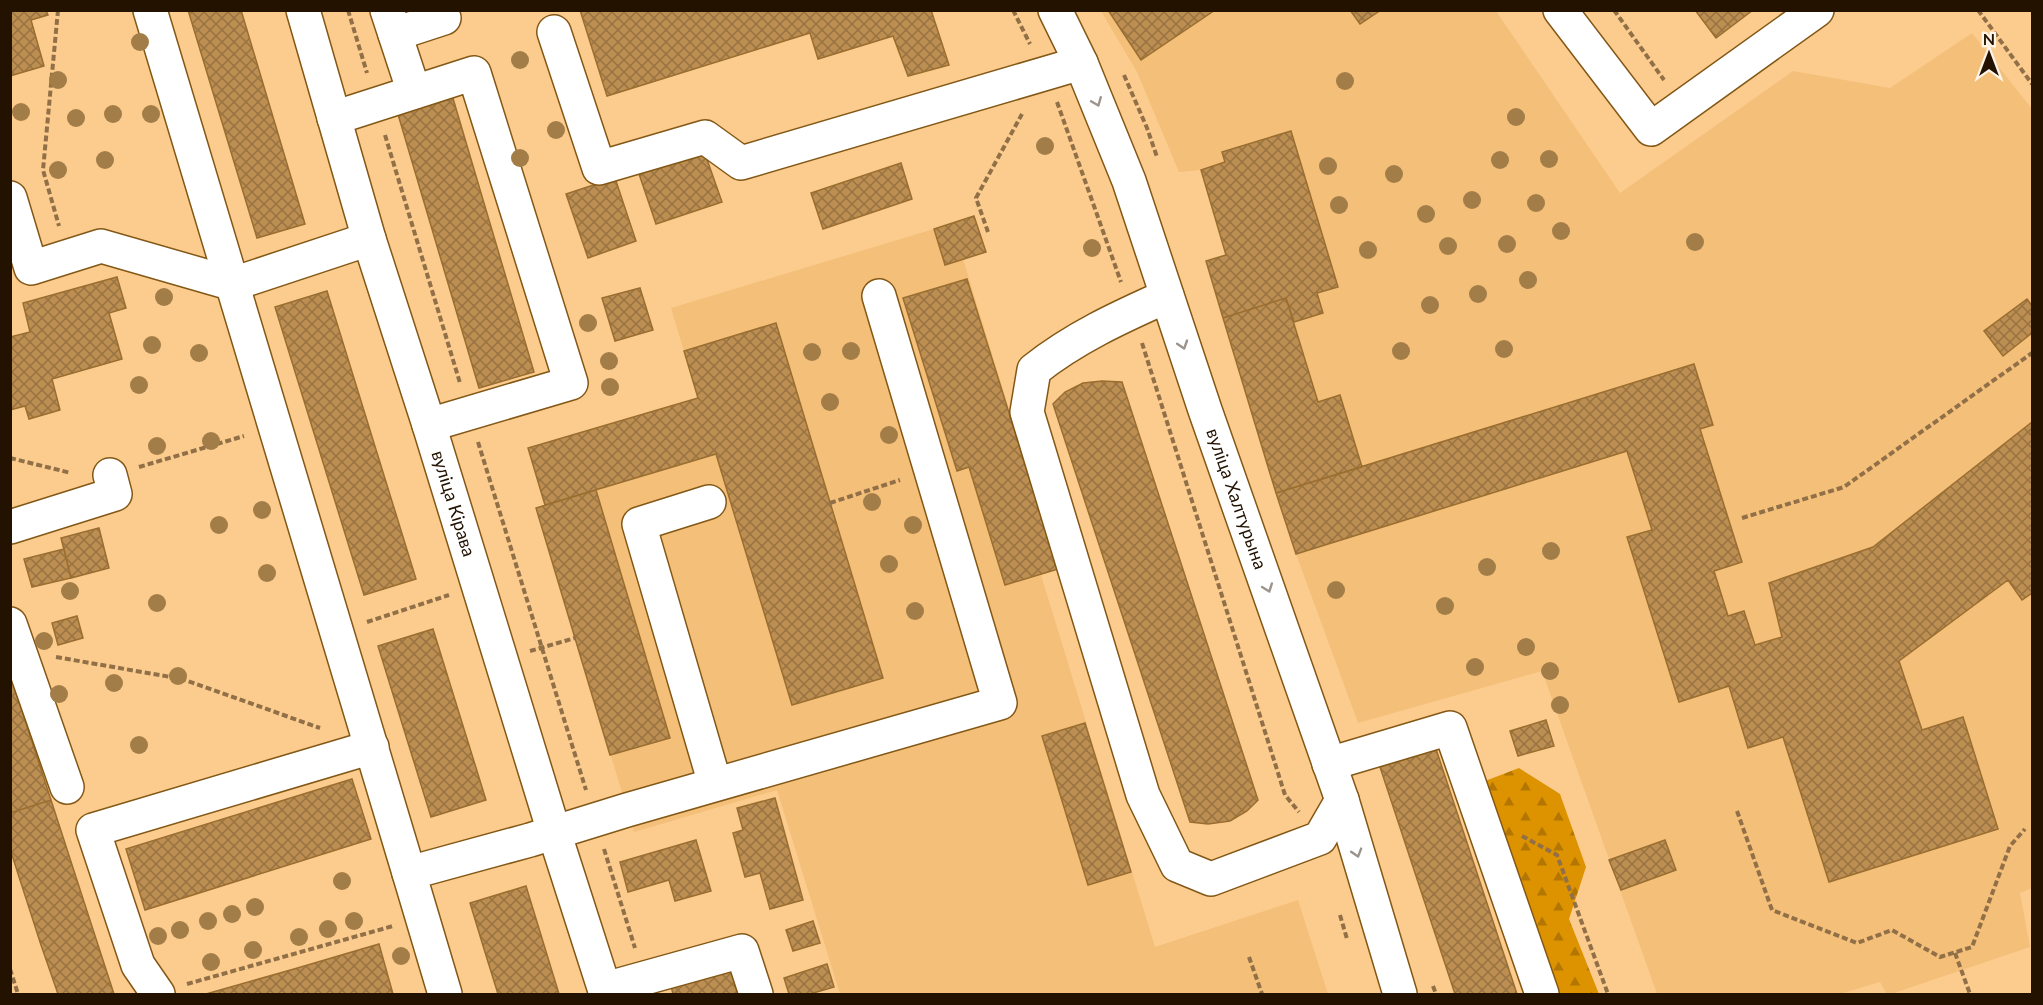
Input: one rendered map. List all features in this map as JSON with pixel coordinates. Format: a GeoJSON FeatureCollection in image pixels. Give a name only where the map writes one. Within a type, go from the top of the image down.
{"type":"FeatureCollection","features":[{"type":"Feature","properties":{"kind":"street"},"geometry":{"type":"LineString","coordinates":[[150,10],[445,994]]}},
{"type":"Feature","properties":{"kind":"street","name":"вуліца Кірава"},"geometry":{"type":"LineString","coordinates":[[303,10],[369,239],[429,424],[605,992]]}},
{"type":"Feature","properties":{"kind":"street","name":"вуліца Халтурына"},"geometry":{"type":"LineString","coordinates":[[1055,10],[1081,63],[1129,181],[1342,800],[1400,994]]}},
{"type":"Feature","properties":{"kind":"street"},"geometry":{"type":"LineString","coordinates":[[1560,10],[1651,129],[1817,10]]}},
{"type":"Feature","properties":{"kind":"street"},"geometry":{"type":"LineString","coordinates":[[414,92],[391,22],[444,18]]}},
{"type":"Feature","properties":{"kind":"street"},"geometry":{"type":"LineString","coordinates":[[554,32],[599,168],[705,137],[741,164],[1081,63]]}},
{"type":"Feature","properties":{"kind":"street"},"geometry":{"type":"LineString","coordinates":[[334,118],[474,73],[571,383],[429,424]]}},
{"type":"Feature","properties":{"kind":"street"},"geometry":{"type":"LineString","coordinates":[[10,198],[31,268],[101,246],[233,284],[369,239]]}},
{"type":"Feature","properties":{"kind":"street"},"geometry":{"type":"LineString","coordinates":[[410,873],[1000,703],[879,296]]}},
{"type":"Feature","properties":{"kind":"street"},"geometry":{"type":"LineString","coordinates":[[1167,296],[1059,350],[1034,370],[1027,412],[1143,795],[1177,865],[1211,879],[1320,838],[1342,800]]}},
{"type":"Feature","properties":{"kind":"street"},"geometry":{"type":"LineString","coordinates":[[10,527],[115,494],[110,475]]}},
{"type":"Feature","properties":{"kind":"street"},"geometry":{"type":"LineString","coordinates":[[710,502],[639,524],[715,784]]}},
{"type":"Feature","properties":{"kind":"street"},"geometry":{"type":"LineString","coordinates":[[15,638],[67,787]]}},
{"type":"Feature","properties":{"kind":"street"},"geometry":{"type":"LineString","coordinates":[[1329,764],[1450,728],[1542,994]]}},
{"type":"Feature","properties":{"kind":"street"},"geometry":{"type":"LineString","coordinates":[[158,993],[138,965],[93,830],[372,747]]}},
{"type":"Feature","properties":{"kind":"street"},"geometry":{"type":"LineString","coordinates":[[605,992],[645,978],[742,951],[756,994]]}},
{"type":"Feature","properties":{"kind":"path"},"geometry":{"type":"LineString","coordinates":[[58,10],[43,170],[68,256]]}},
{"type":"Feature","properties":{"kind":"path"},"geometry":{"type":"LineString","coordinates":[[348,10],[469,413],[645,978]]}},
{"type":"Feature","properties":{"kind":"path"},"geometry":{"type":"LineString","coordinates":[[1013,10],[1060,109],[1131,312],[1285,795],[1320,838]]}},
{"type":"Feature","properties":{"kind":"path"},"geometry":{"type":"LineString","coordinates":[[1614,10],[1665,83]]}},
{"type":"Feature","properties":{"kind":"path"},"geometry":{"type":"LineString","coordinates":[[1978,10],[2032,84]]}},
{"type":"Feature","properties":{"kind":"path"},"geometry":{"type":"LineString","coordinates":[[988,232],[976,198],[1044,74]]}},
{"type":"Feature","properties":{"kind":"path"},"geometry":{"type":"LineString","coordinates":[[1742,518],[1844,487],[2032,353]]}},
{"type":"Feature","properties":{"kind":"path"},"geometry":{"type":"LineString","coordinates":[[10,458],[93,479],[276,427]]}},
{"type":"Feature","properties":{"kind":"path"},"geometry":{"type":"LineString","coordinates":[[830,503],[930,470]]}},
{"type":"Feature","properties":{"kind":"path"},"geometry":{"type":"LineString","coordinates":[[338,632],[452,594]]}},
{"type":"Feature","properties":{"kind":"path"},"geometry":{"type":"LineString","coordinates":[[15,638],[182,679],[372,747]]}},
{"type":"Feature","properties":{"kind":"path"},"geometry":{"type":"LineString","coordinates":[[542,647],[575,638]]}},
{"type":"Feature","properties":{"kind":"path"},"geometry":{"type":"LineString","coordinates":[[1479,811],[1557,855],[1608,994]]}},
{"type":"Feature","properties":{"kind":"path"},"geometry":{"type":"LineString","coordinates":[[1737,811],[1772,910],[1857,943],[1892,930],[1940,957],[1972,947],[2010,846],[2025,829]]}},
{"type":"Feature","properties":{"kind":"path"},"geometry":{"type":"LineString","coordinates":[[1339,912],[1348,943]]}},
{"type":"Feature","properties":{"kind":"path"},"geometry":{"type":"LineString","coordinates":[[158,993],[423,918]]}},
{"type":"Feature","properties":{"kind":"path"},"geometry":{"type":"LineString","coordinates":[[1955,952],[1970,994]]}},
{"type":"Feature","properties":{"kind":"path"},"geometry":{"type":"LineString","coordinates":[[1249,957],[1262,994]]}},
{"type":"Feature","properties":{"kind":"path"},"geometry":{"type":"LineString","coordinates":[[10,969],[18,994]]}},
{"type":"Feature","properties":{"kind":"shaded area"},"geometry":{"type":"Polygon","coordinates":[[[1101,11],[1496,11],[1620,193],[1793,71],[1890,88],[1972,33],[2032,109],[2032,888],[2020,893],[2030,947],[1891,994],[1887,994],[1880,982],[1840,994],[1657,994],[1542,671],[1358,723],[1296,554],[1266,464],[1206,261],[1226,255],[1201,170],[1179,172],[1137,72],[1101,11]]]}},
{"type":"Feature","properties":{"kind":"shaded area"},"geometry":{"type":"Polygon","coordinates":[[[934,229],[945,265],[963,259],[1058,569],[1041,575],[1155,947],[1298,900],[1328,994],[840,994],[777,790],[634,832],[536,508],[545,504],[528,448],[698,398],[671,308],[934,229]]]}},
{"type":"Feature","properties":{"kind":"green space"},"geometry":{"type":"Polygon","coordinates":[[[1519,768],[1560,794],[1586,867],[1569,919],[1599,994],[1559,994],[1485,781],[1519,768]]]}},
{"type":"Feature","properties":{"kind":"building"},"geometry":{"type":"Polygon","coordinates":[[[10,10],[46,10],[48,15],[31,20],[44,66],[10,76],[10,10]]]}},
{"type":"Feature","properties":{"kind":"building"},"geometry":{"type":"Polygon","coordinates":[[[188,10],[241,10],[305,224],[257,238],[188,10]]]}},
{"type":"Feature","properties":{"kind":"building"},"geometry":{"type":"Polygon","coordinates":[[[580,10],[931,10],[949,65],[908,76],[893,36],[818,59],[810,33],[607,96],[580,10]]]}},
{"type":"Feature","properties":{"kind":"building"},"geometry":{"type":"Polygon","coordinates":[[[1108,10],[1215,10],[1141,60],[1108,10]]]}},
{"type":"Feature","properties":{"kind":"building"},"geometry":{"type":"Polygon","coordinates":[[[1350,10],[1381,10],[1360,24],[1350,10]]]}},
{"type":"Feature","properties":{"kind":"building"},"geometry":{"type":"Polygon","coordinates":[[[1695,10],[1753,10],[1716,38],[1695,10]]]}},
{"type":"Feature","properties":{"kind":"building"},"geometry":{"type":"Polygon","coordinates":[[[452,95],[534,372],[479,388],[397,111],[452,95]]]}},
{"type":"Feature","properties":{"kind":"building"},"geometry":{"type":"Polygon","coordinates":[[[1291,131],[1338,287],[1317,293],[1323,313],[1294,322],[1286,298],[1223,318],[1206,261],[1226,255],[1201,170],[1225,162],[1222,152],[1291,131]]]}},
{"type":"Feature","properties":{"kind":"building"},"geometry":{"type":"Polygon","coordinates":[[[703,148],[722,202],[656,224],[638,171],[703,148]]]}},
{"type":"Feature","properties":{"kind":"building"},"geometry":{"type":"Polygon","coordinates":[[[901,163],[912,199],[823,229],[811,193],[901,163]]]}},
{"type":"Feature","properties":{"kind":"building"},"geometry":{"type":"Polygon","coordinates":[[[615,178],[636,241],[588,258],[566,194],[615,178]]]}},
{"type":"Feature","properties":{"kind":"building"},"geometry":{"type":"Polygon","coordinates":[[[974,216],[986,252],[945,265],[934,229],[974,216]]]}},
{"type":"Feature","properties":{"kind":"building"},"geometry":{"type":"Polygon","coordinates":[[[117,277],[126,308],[109,313],[122,359],[52,379],[60,410],[29,419],[25,406],[10,410],[10,337],[30,332],[23,303],[117,277]]]}},
{"type":"Feature","properties":{"kind":"building"},"geometry":{"type":"Polygon","coordinates":[[[967,279],[1058,569],[1005,585],[969,467],[957,471],[903,298],[967,279]]]}},
{"type":"Feature","properties":{"kind":"building"},"geometry":{"type":"Polygon","coordinates":[[[640,288],[653,330],[615,341],[602,298],[640,288]]]}},
{"type":"Feature","properties":{"kind":"building"},"geometry":{"type":"Polygon","coordinates":[[[327,291],[416,579],[364,595],[275,307],[327,291]]]}},
{"type":"Feature","properties":{"kind":"building"},"geometry":{"type":"Polygon","coordinates":[[[1286,298],[1318,402],[1340,395],[1362,467],[1276,493],[1223,318],[1286,298]]]}},
{"type":"Feature","properties":{"kind":"building"},"geometry":{"type":"Polygon","coordinates":[[[2027,299],[2032,306],[2032,333],[2003,356],[1984,331],[2027,299]]]}},
{"type":"Feature","properties":{"kind":"building"},"geometry":{"type":"Polygon","coordinates":[[[776,323],[883,678],[792,705],[716,454],[545,505],[528,448],[698,398],[684,351],[776,323]]]}},
{"type":"Feature","properties":{"kind":"building"},"geometry":{"type":"Polygon","coordinates":[[[1694,364],[1713,425],[1700,429],[1742,562],[1714,571],[1728,616],[1744,611],[1755,645],[1782,637],[1769,583],[1873,547],[2032,422],[2032,593],[2022,600],[2008,580],[1899,661],[1922,730],[1963,717],[1998,829],[1829,882],[1783,737],[1748,748],[1729,686],[1679,702],[1627,537],[1652,530],[1627,451],[1296,554],[1276,493],[1694,364]]]}},
{"type":"Feature","properties":{"kind":"building"},"geometry":{"type":"Polygon","coordinates":[[[1122,382],[1258,800],[1247,811],[1230,821],[1208,824],[1190,822],[1053,404],[1065,392],[1083,383],[1122,382]]]}},
{"type":"Feature","properties":{"kind":"building"},"geometry":{"type":"Polygon","coordinates":[[[596,490],[670,738],[610,755],[536,508],[596,490]]]}},
{"type":"Feature","properties":{"kind":"building"},"geometry":{"type":"Polygon","coordinates":[[[99,528],[109,568],[71,578],[61,538],[99,528]]]}},
{"type":"Feature","properties":{"kind":"building"},"geometry":{"type":"Polygon","coordinates":[[[64,549],[71,578],[32,587],[24,559],[64,549]]]}},
{"type":"Feature","properties":{"kind":"building"},"geometry":{"type":"Polygon","coordinates":[[[77,616],[83,638],[58,645],[52,623],[77,616]]]}},
{"type":"Feature","properties":{"kind":"building"},"geometry":{"type":"Polygon","coordinates":[[[433,629],[486,800],[431,817],[378,646],[433,629]]]}},
{"type":"Feature","properties":{"kind":"building"},"geometry":{"type":"Polygon","coordinates":[[[10,674],[51,800],[10,813],[10,674]]]}},
{"type":"Feature","properties":{"kind":"building"},"geometry":{"type":"Polygon","coordinates":[[[1546,720],[1554,746],[1518,756],[1510,731],[1546,720]]]}},
{"type":"Feature","properties":{"kind":"building"},"geometry":{"type":"Polygon","coordinates":[[[1085,723],[1131,872],[1088,885],[1042,736],[1085,723]]]}},
{"type":"Feature","properties":{"kind":"building"},"geometry":{"type":"Polygon","coordinates":[[[1436,749],[1517,994],[1455,994],[1380,767],[1436,749]]]}},
{"type":"Feature","properties":{"kind":"building"},"geometry":{"type":"Polygon","coordinates":[[[352,779],[371,839],[145,910],[126,849],[352,779]]]}},
{"type":"Feature","properties":{"kind":"building"},"geometry":{"type":"Polygon","coordinates":[[[775,798],[803,900],[770,909],[760,873],[745,877],[733,833],[743,830],[737,808],[775,798]]]}},
{"type":"Feature","properties":{"kind":"building"},"geometry":{"type":"Polygon","coordinates":[[[51,800],[114,994],[58,994],[41,945],[10,849],[10,813],[51,800]]]}},
{"type":"Feature","properties":{"kind":"building"},"geometry":{"type":"Polygon","coordinates":[[[696,840],[711,891],[675,901],[669,880],[628,892],[620,862],[696,840]]]}},
{"type":"Feature","properties":{"kind":"building"},"geometry":{"type":"Polygon","coordinates":[[[1665,840],[1676,870],[1621,890],[1609,860],[1665,840]]]}},
{"type":"Feature","properties":{"kind":"building"},"geometry":{"type":"Polygon","coordinates":[[[526,886],[559,994],[498,994],[484,949],[470,903],[526,886]]]}},
{"type":"Feature","properties":{"kind":"building"},"geometry":{"type":"Polygon","coordinates":[[[813,921],[820,943],[793,951],[786,930],[813,921]]]}},
{"type":"Feature","properties":{"kind":"building"},"geometry":{"type":"Polygon","coordinates":[[[379,944],[393,994],[206,994],[294,969],[379,944]]]}},
{"type":"Feature","properties":{"kind":"building"},"geometry":{"type":"Polygon","coordinates":[[[827,964],[834,987],[810,994],[789,994],[784,978],[827,964]]]}},
{"type":"Feature","properties":{"kind":"building"},"geometry":{"type":"Polygon","coordinates":[[[730,968],[738,994],[673,994],[671,986],[730,968]]]}}]}
